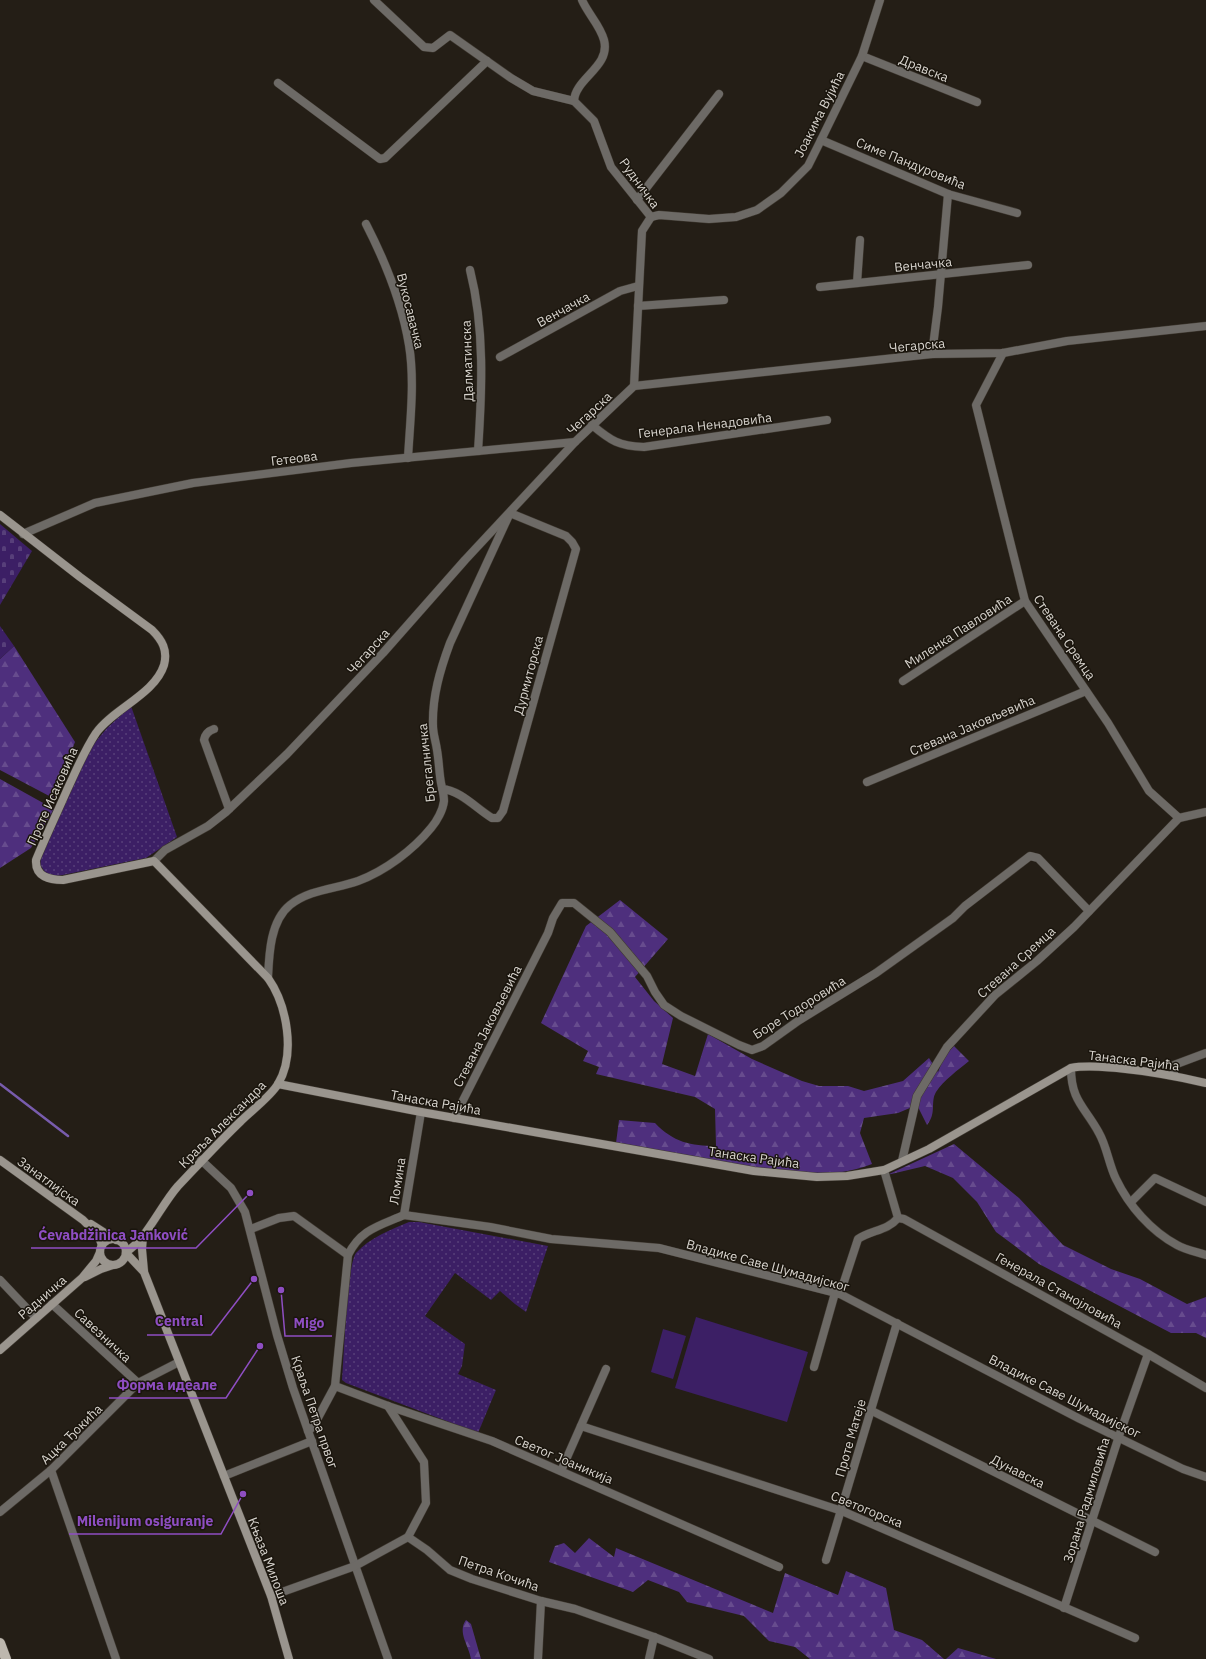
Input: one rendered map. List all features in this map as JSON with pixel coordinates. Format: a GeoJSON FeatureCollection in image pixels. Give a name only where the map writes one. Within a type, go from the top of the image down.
{"type":"FeatureCollection","features":[{"type":"Feature","properties":{"kind":"main road"},"geometry":{"type":"LineString","coordinates":[[0,1643],[6,1659]]}},
{"type":"Feature","properties":{"kind":"street"},"geometry":{"type":"LineString","coordinates":[[374,0],[424,47],[432,48],[450,35],[533,91],[574,101],[574,95],[596,69],[605,46],[599,27],[589,15],[582,0]]}},
{"type":"Feature","properties":{"kind":"street","name":"Јоакима Вујића"},"geometry":{"type":"LineString","coordinates":[[652,217],[659,215],[709,219],[736,217],[758,210],[781,193],[808,166],[862,56],[880,0]]}},
{"type":"Feature","properties":{"kind":"street","name":"Дравска"},"geometry":{"type":"LineString","coordinates":[[862,56],[977,102]]}},
{"type":"Feature","properties":{"kind":"street"},"geometry":{"type":"LineString","coordinates":[[278,83],[380,159],[385,158],[487,61]]}},
{"type":"Feature","properties":{"kind":"street"},"geometry":{"type":"LineString","coordinates":[[637,200],[719,94]]}},
{"type":"Feature","properties":{"kind":"street","name":"Рудничка"},"geometry":{"type":"LineString","coordinates":[[574,101],[594,121],[612,167],[652,217],[642,231],[634,386]]}},
{"type":"Feature","properties":{"kind":"street","name":"Симе Пандуровића"},"geometry":{"type":"LineString","coordinates":[[821,140],[948,194],[1016,212]]}},
{"type":"Feature","properties":{"kind":"street"},"geometry":{"type":"LineString","coordinates":[[932,354],[948,194]]}},
{"type":"Feature","properties":{"kind":"street","name":"Вукосавачка"},"geometry":{"type":"LineString","coordinates":[[366,224],[388,268],[409,345],[411,379],[408,458]]}},
{"type":"Feature","properties":{"kind":"street"},"geometry":{"type":"LineString","coordinates":[[857,283],[860,240]]}},
{"type":"Feature","properties":{"kind":"street","name":"Венчачка"},"geometry":{"type":"LineString","coordinates":[[820,287],[1028,265]]}},
{"type":"Feature","properties":{"kind":"street","name":"Далматинска"},"geometry":{"type":"LineString","coordinates":[[470,270],[478,310],[480,350],[481,402],[478,451]]}},
{"type":"Feature","properties":{"kind":"street","name":"Венчачка"},"geometry":{"type":"LineString","coordinates":[[500,356],[620,291],[638,286]]}},
{"type":"Feature","properties":{"kind":"street"},"geometry":{"type":"LineString","coordinates":[[638,306],[724,300]]}},
{"type":"Feature","properties":{"kind":"street","name":"Чегарска"},"geometry":{"type":"LineString","coordinates":[[154,861],[165,850],[208,826],[229,809],[326,714],[575,442],[634,386],[932,354],[1003,353],[1067,341],[1206,326]]}},
{"type":"Feature","properties":{"kind":"street","name":"Стевана Сремца"},"geometry":{"type":"LineString","coordinates":[[902,1161],[917,1096],[947,1047],[995,995],[1074,927],[1179,818],[1149,791],[1108,723],[1025,601],[976,405],[1003,353]]}},
{"type":"Feature","properties":{"kind":"street","name":"Генерала Ненадовића"},"geometry":{"type":"LineString","coordinates":[[592,425],[606,437],[626,446],[644,447],[827,420]]}},
{"type":"Feature","properties":{"kind":"street","name":"Гетеова"},"geometry":{"type":"LineString","coordinates":[[23,534],[95,503],[193,483],[351,463],[575,442]]}},
{"type":"Feature","properties":{"kind":"street","name":"Брегалничка"},"geometry":{"type":"LineString","coordinates":[[268,978],[270,942],[277,925],[290,905],[312,892],[358,881],[381,870],[420,841],[432,827],[442,810],[444,800],[433,727],[434,698],[450,643],[510,513]]}},
{"type":"Feature","properties":{"kind":"street","name":"Дурмиторска"},"geometry":{"type":"LineString","coordinates":[[442,789],[449,789],[492,818],[498,818],[504,811],[567,576],[576,549],[566,536],[510,513]]}},
{"type":"Feature","properties":{"kind":"street"},"geometry":{"type":"LineString","coordinates":[[0,515],[23,534]]}},
{"type":"Feature","properties":{"kind":"street","name":"Проте Исаковића"},"geometry":{"type":"LineString","coordinates":[[23,534],[152,630],[161,639],[166,654],[164,666],[158,676],[145,690],[106,722],[97,732],[85,751],[36,860],[38,871],[50,880],[63,880],[154,861]]}},
{"type":"Feature","properties":{"kind":"street","name":"Миленка Павловића"},"geometry":{"type":"LineString","coordinates":[[904,681],[1025,601]]}},
{"type":"Feature","properties":{"kind":"street","name":"Стевана Јаковљевића"},"geometry":{"type":"LineString","coordinates":[[867,782],[1086,691]]}},
{"type":"Feature","properties":{"kind":"street"},"geometry":{"type":"LineString","coordinates":[[214,729],[209,730],[205,735],[204,740],[229,809]]}},
{"type":"Feature","properties":{"kind":"street"},"geometry":{"type":"LineString","coordinates":[[1179,818],[1206,812]]}},
{"type":"Feature","properties":{"kind":"street","name":"Боре Тодоровића"},"geometry":{"type":"LineString","coordinates":[[542,946],[553,918],[562,903],[574,903],[610,932],[647,976],[664,1006],[752,1050],[763,1046],[798,1021],[876,973],[953,918],[965,906],[1030,856],[1038,858],[1089,911]]}},
{"type":"Feature","properties":{"kind":"street"},"geometry":{"type":"LineString","coordinates":[[154,861],[268,978]]}},
{"type":"Feature","properties":{"kind":"street","name":"Стевана Јаковљевића"},"geometry":{"type":"LineString","coordinates":[[454,1118],[542,946]]}},
{"type":"Feature","properties":{"kind":"street","name":"Краља Александра"},"geometry":{"type":"LineString","coordinates":[[126,1252],[136,1244],[174,1191],[202,1160],[278,1084],[287,1054],[287,1027],[278,995],[268,978]]}},
{"type":"Feature","properties":{"kind":"street"},"geometry":{"type":"LineString","coordinates":[[1174,1076],[1174,1065],[1206,1053]]}},
{"type":"Feature","properties":{"kind":"street","name":"Танаска Рајића"},"geometry":{"type":"LineString","coordinates":[[278,1084],[421,1112],[747,1170],[817,1177],[847,1176],[884,1170],[929,1149],[1070,1068],[1081,1066],[1109,1068],[1174,1076],[1206,1083]]}},
{"type":"Feature","properties":{"kind":"street"},"geometry":{"type":"LineString","coordinates":[[1070,1068],[1076,1097],[1100,1133],[1116,1179],[1131,1202],[1147,1224],[1178,1246],[1206,1255]]}},
{"type":"Feature","properties":{"kind":"street","name":"Ломина"},"geometry":{"type":"LineString","coordinates":[[308,1431],[313,1427],[335,1386],[348,1255],[356,1241],[366,1232],[374,1227],[404,1215],[421,1112]]}},
{"type":"Feature","properties":{"kind":"street","name":"Занатлијска"},"geometry":{"type":"LineString","coordinates":[[0,1160],[83,1220],[98,1235],[101,1248]]}},
{"type":"Feature","properties":{"kind":"street","name":"Краља Петра првог"},"geometry":{"type":"LineString","coordinates":[[202,1160],[237,1196],[245,1212],[251,1229],[277,1335],[308,1431],[388,1659]]}},
{"type":"Feature","properties":{"kind":"street"},"geometry":{"type":"LineString","coordinates":[[814,1367],[838,1293],[858,1240],[863,1235],[892,1225],[898,1218],[884,1170]]}},
{"type":"Feature","properties":{"kind":"street"},"geometry":{"type":"LineString","coordinates":[[1131,1202],[1155,1178],[1206,1202]]}},
{"type":"Feature","properties":{"kind":"street","name":"Владике Саве Шумадијског"},"geometry":{"type":"LineString","coordinates":[[404,1215],[490,1227],[551,1239],[659,1248],[838,1293],[1080,1419],[1119,1436],[1183,1469],[1206,1477]]}},
{"type":"Feature","properties":{"kind":"street"},"geometry":{"type":"LineString","coordinates":[[251,1229],[279,1218],[294,1216],[348,1255]]}},
{"type":"Feature","properties":{"kind":"street","name":"Генерала Станојловића"},"geometry":{"type":"LineString","coordinates":[[898,1218],[904,1218],[1206,1388]]}},
{"type":"Feature","properties":{"kind":"street","name":"Занатлијска"},"geometry":{"type":"LineString","coordinates":[[83,1220],[96,1226],[119,1241]]}},
{"type":"Feature","properties":{"kind":"street"},"geometry":{"type":"LineString","coordinates":[[144,1234],[142,1249],[144,1272]]}},
{"type":"Feature","properties":{"kind":"street","name":"Краља Александра"},"geometry":{"type":"LineString","coordinates":[[119,1241],[131,1242],[144,1234]]}},
{"type":"Feature","properties":{"kind":"street"},"geometry":{"type":"LineString","coordinates":[[116,1264],[125,1257],[126,1252],[119,1241],[108,1240],[101,1248],[102,1260],[105,1263],[116,1264],[134,1265],[144,1272]]}},
{"type":"Feature","properties":{"kind":"street","name":"Радничка"},"geometry":{"type":"LineString","coordinates":[[0,1350],[82,1278],[96,1261],[101,1248]]}},
{"type":"Feature","properties":{"kind":"street","name":"Књаза Милоша"},"geometry":{"type":"LineString","coordinates":[[126,1252],[144,1272],[271,1596],[290,1659]]}},
{"type":"Feature","properties":{"kind":"street","name":"Радничка"},"geometry":{"type":"LineString","coordinates":[[82,1278],[116,1264]]}},
{"type":"Feature","properties":{"kind":"street"},"geometry":{"type":"LineString","coordinates":[[0,1280],[36,1318]]}},
{"type":"Feature","properties":{"kind":"street","name":"Савезничка"},"geometry":{"type":"LineString","coordinates":[[52,1304],[138,1383]]}},
{"type":"Feature","properties":{"kind":"street","name":"Проте Матеје"},"geometry":{"type":"LineString","coordinates":[[826,1560],[842,1511],[870,1410],[897,1323]]}},
{"type":"Feature","properties":{"kind":"street","name":"Зорана Радмиловића"},"geometry":{"type":"LineString","coordinates":[[1064,1608],[1119,1436],[1148,1354]]}},
{"type":"Feature","properties":{"kind":"street","name":"Ацка Ђокића"},"geometry":{"type":"LineString","coordinates":[[0,1512],[51,1470],[138,1383],[179,1362]]}},
{"type":"Feature","properties":{"kind":"street"},"geometry":{"type":"LineString","coordinates":[[561,1471],[606,1369]]}},
{"type":"Feature","properties":{"kind":"street","name":"Светог Јоаникија"},"geometry":{"type":"LineString","coordinates":[[335,1386],[388,1406],[492,1441],[779,1567]]}},
{"type":"Feature","properties":{"kind":"street"},"geometry":{"type":"LineString","coordinates":[[271,1596],[355,1566],[408,1537],[426,1504],[424,1462],[388,1406]]}},
{"type":"Feature","properties":{"kind":"street","name":"Дунавска"},"geometry":{"type":"LineString","coordinates":[[870,1410],[1092,1522],[1155,1552]]}},
{"type":"Feature","properties":{"kind":"street","name":"Светогорска"},"geometry":{"type":"LineString","coordinates":[[581,1426],[842,1511],[1135,1638]]}},
{"type":"Feature","properties":{"kind":"street"},"geometry":{"type":"LineString","coordinates":[[224,1476],[312,1441]]}},
{"type":"Feature","properties":{"kind":"street"},"geometry":{"type":"LineString","coordinates":[[51,1470],[116,1659]]}},
{"type":"Feature","properties":{"kind":"street","name":"Петра Кочића"},"geometry":{"type":"LineString","coordinates":[[408,1537],[427,1550],[450,1570],[472,1579],[541,1601],[575,1609],[654,1637],[709,1659]]}},
{"type":"Feature","properties":{"kind":"street"},"geometry":{"type":"LineString","coordinates":[[538,1659],[541,1601]]}},
{"type":"Feature","properties":{"kind":"street"},"geometry":{"type":"LineString","coordinates":[[649,1659],[654,1637]]}},
{"type":"Feature","properties":{"kind":"green space"},"geometry":{"type":"Polygon","coordinates":[[[0,524],[32,551],[0,605],[0,524]]]}},
{"type":"Feature","properties":{"kind":"green space"},"geometry":{"type":"Polygon","coordinates":[[[0,626],[14,646],[0,659],[0,626]]]}},
{"type":"Feature","properties":{"kind":"green space"},"geometry":{"type":"Polygon","coordinates":[[[14,646],[75,742],[53,798],[0,770],[0,659],[14,646]]]}},
{"type":"Feature","properties":{"kind":"green space"},"geometry":{"type":"Polygon","coordinates":[[[131,706],[177,837],[146,858],[53,877],[45,872],[40,865],[41,855],[87,752],[107,728],[131,706]]]}},
{"type":"Feature","properties":{"kind":"green space"},"geometry":{"type":"Polygon","coordinates":[[[0,779],[54,809],[31,848],[0,868],[0,779]]]}},
{"type":"Feature","properties":{"kind":"green space"},"geometry":{"type":"Polygon","coordinates":[[[620,900],[668,939],[635,977],[654,1001],[673,1018],[662,1064],[695,1076],[708,1034],[752,1059],[802,1081],[819,1086],[848,1086],[864,1091],[903,1081],[929,1058],[938,1072],[944,1057],[954,1046],[969,1061],[947,1079],[936,1092],[933,1100],[932,1116],[927,1125],[917,1105],[898,1113],[864,1118],[860,1133],[872,1164],[852,1170],[832,1174],[812,1175],[770,1172],[616,1143],[619,1120],[655,1123],[669,1135],[683,1142],[716,1146],[715,1109],[695,1097],[596,1074],[599,1067],[583,1061],[588,1051],[541,1023],[586,926],[620,900]]]}},
{"type":"Feature","properties":{"kind":"green space"},"geometry":{"type":"Polygon","coordinates":[[[954,1144],[1019,1198],[1063,1245],[1111,1269],[1140,1279],[1187,1304],[1206,1297],[1206,1338],[1196,1333],[1171,1333],[1039,1264],[996,1232],[977,1202],[953,1178],[925,1166],[887,1175],[954,1144]]]}},
{"type":"Feature","properties":{"kind":"green space"},"geometry":{"type":"Polygon","coordinates":[[[409,1222],[419,1222],[548,1246],[526,1312],[500,1291],[491,1300],[455,1273],[425,1316],[465,1344],[462,1366],[458,1374],[496,1390],[478,1433],[346,1383],[342,1380],[348,1293],[350,1275],[356,1253],[374,1238],[409,1222]]]}},
{"type":"Feature","properties":{"kind":"green space"},"geometry":{"type":"Polygon","coordinates":[[[696,1317],[808,1352],[787,1422],[675,1388],[696,1317]]]}},
{"type":"Feature","properties":{"kind":"green space"},"geometry":{"type":"Polygon","coordinates":[[[663,1329],[686,1336],[673,1379],[651,1372],[663,1329]]]}},
{"type":"Feature","properties":{"kind":"green space"},"geometry":{"type":"Polygon","coordinates":[[[589,1538],[614,1557],[616,1548],[773,1613],[785,1573],[838,1595],[846,1571],[886,1588],[894,1630],[922,1640],[944,1659],[810,1659],[795,1647],[769,1641],[744,1616],[687,1602],[679,1592],[648,1580],[633,1592],[549,1562],[555,1546],[564,1543],[575,1553],[589,1538]]]}},
{"type":"Feature","properties":{"kind":"green space"},"geometry":{"type":"Polygon","coordinates":[[[466,1620],[471,1624],[481,1659],[471,1659],[463,1634],[466,1620]]]}},
{"type":"Feature","properties":{"kind":"green space"},"geometry":{"type":"Polygon","coordinates":[[[958,1648],[996,1659],[946,1659],[958,1648]]]}},
{"type":"Feature","properties":{"kind":"waterway"},"geometry":{"type":"LineString","coordinates":[[0,1084],[68,1136]]}},
{"type":"Feature","properties":{"kind":"place","name":"Ćevabdžinica Janković"},"geometry":{"type":"Point","coordinates":[250,1193]}},
{"type":"Feature","properties":{"kind":"place","name":"Central"},"geometry":{"type":"Point","coordinates":[254,1279]}},
{"type":"Feature","properties":{"kind":"place","name":"Migo"},"geometry":{"type":"Point","coordinates":[281,1290]}},
{"type":"Feature","properties":{"kind":"place","name":"Форма идеале"},"geometry":{"type":"Point","coordinates":[260,1346]}},
{"type":"Feature","properties":{"kind":"place","name":"Milenijum osiguranje"},"geometry":{"type":"Point","coordinates":[243,1494]}}]}
